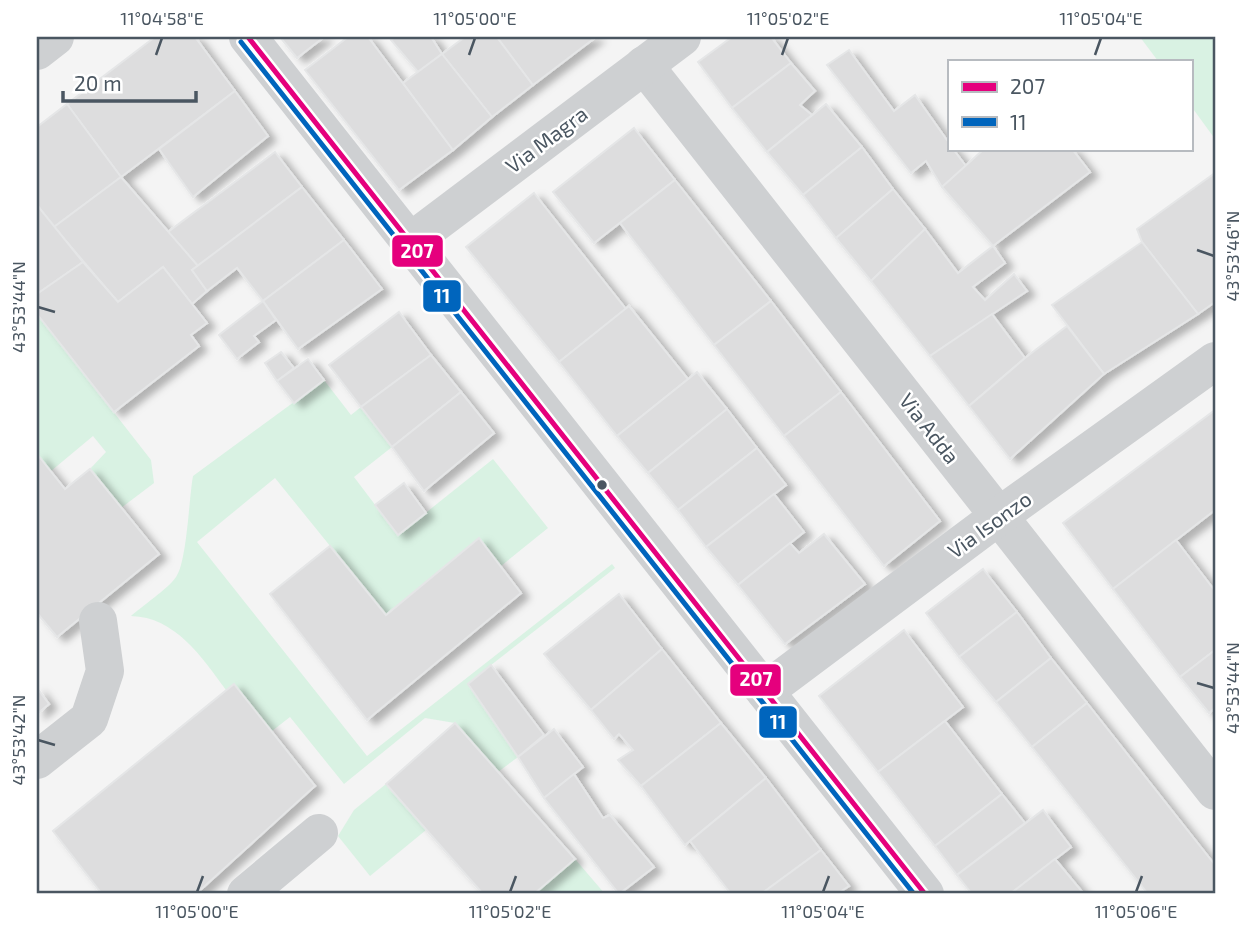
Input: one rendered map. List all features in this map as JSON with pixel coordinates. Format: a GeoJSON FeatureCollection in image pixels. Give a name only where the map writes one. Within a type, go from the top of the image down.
{"type":"FeatureCollection","features":[{"type":"Feature","properties":{"kind":"street"},"geometry":{"type":"LineString","coordinates":[[37,51],[55,37]]}},
{"type":"Feature","properties":{"kind":"street"},"geometry":{"type":"LineString","coordinates":[[247,37],[925,894]]}},
{"type":"Feature","properties":{"kind":"street","name":"Via Magra"},"geometry":{"type":"LineString","coordinates":[[410,242],[682,37]]}},
{"type":"Feature","properties":{"kind":"street","name":"Via Adda"},"geometry":{"type":"LineString","coordinates":[[644,65],[1215,790]]}},
{"type":"Feature","properties":{"kind":"street","name":"Via Isonzo"},"geometry":{"type":"LineString","coordinates":[[765,691],[999,516],[1215,361]]}},
{"type":"Feature","properties":{"kind":"street"},"geometry":{"type":"LineString","coordinates":[[37,760],[89,719],[105,671],[97,621]]}},
{"type":"Feature","properties":{"kind":"street"},"geometry":{"type":"LineString","coordinates":[[246,894],[319,833]]}},
{"type":"Feature","properties":{"kind":"green space"},"geometry":{"type":"Polygon","coordinates":[[[1140,37],[1215,37],[1215,139],[1192,107],[1192,60],[1157,60],[1140,37]]]}},
{"type":"Feature","properties":{"kind":"green space"},"geometry":{"type":"Polygon","coordinates":[[[37,314],[151,460],[154,483],[121,508],[90,469],[106,452],[93,436],[51,471],[37,454],[37,314]]]}},
{"type":"Feature","properties":{"kind":"green space"},"geometry":{"type":"Polygon","coordinates":[[[324,380],[351,415],[361,407],[392,447],[354,477],[398,535],[493,459],[548,528],[501,566],[479,539],[386,615],[275,478],[197,542],[367,756],[612,564],[615,568],[468,683],[518,757],[498,772],[455,723],[425,718],[344,784],[290,717],[272,731],[234,684],[226,690],[197,652],[174,631],[147,618],[131,616],[167,587],[180,569],[193,476],[324,380]]]}},
{"type":"Feature","properties":{"kind":"green space"},"geometry":{"type":"Polygon","coordinates":[[[386,784],[426,830],[370,876],[338,836],[354,810],[386,784]]]}},
{"type":"Feature","properties":{"kind":"green space"},"geometry":{"type":"Polygon","coordinates":[[[575,859],[605,894],[534,894],[575,859]]]}},
{"type":"Feature","properties":{"kind":"building"},"geometry":{"type":"Polygon","coordinates":[[[155,37],[195,37],[235,91],[121,177],[67,104],[155,37]]]}},
{"type":"Feature","properties":{"kind":"building"},"geometry":{"type":"Polygon","coordinates":[[[280,37],[324,37],[297,58],[280,37]]]}},
{"type":"Feature","properties":{"kind":"building"},"geometry":{"type":"Polygon","coordinates":[[[348,37],[368,37],[453,150],[399,190],[305,70],[348,37]]]}},
{"type":"Feature","properties":{"kind":"building"},"geometry":{"type":"Polygon","coordinates":[[[395,37],[431,37],[442,54],[418,72],[391,40],[395,37]]]}},
{"type":"Feature","properties":{"kind":"building"},"geometry":{"type":"Polygon","coordinates":[[[465,37],[497,37],[533,85],[492,117],[442,54],[465,37]]]}},
{"type":"Feature","properties":{"kind":"building"},"geometry":{"type":"Polygon","coordinates":[[[497,37],[596,37],[533,85],[497,37]]]}},
{"type":"Feature","properties":{"kind":"building"},"geometry":{"type":"Polygon","coordinates":[[[732,37],[771,37],[791,63],[732,108],[698,62],[732,37]]]}},
{"type":"Feature","properties":{"kind":"building"},"geometry":{"type":"Polygon","coordinates":[[[849,50],[894,111],[915,95],[948,142],[948,150],[954,150],[966,166],[942,187],[926,161],[911,173],[827,65],[849,50]]]}},
{"type":"Feature","properties":{"kind":"building"},"geometry":{"type":"Polygon","coordinates":[[[442,54],[492,117],[453,150],[403,83],[442,54]]]}},
{"type":"Feature","properties":{"kind":"building"},"geometry":{"type":"Polygon","coordinates":[[[791,63],[815,91],[800,105],[812,115],[767,152],[732,108],[791,63]]]}},
{"type":"Feature","properties":{"kind":"building"},"geometry":{"type":"Polygon","coordinates":[[[235,91],[268,136],[193,197],[159,149],[235,91]]]}},
{"type":"Feature","properties":{"kind":"building"},"geometry":{"type":"Polygon","coordinates":[[[67,104],[121,177],[54,227],[37,205],[37,127],[67,104]]]}},
{"type":"Feature","properties":{"kind":"building"},"geometry":{"type":"Polygon","coordinates":[[[826,104],[862,147],[803,195],[767,152],[826,104]]]}},
{"type":"Feature","properties":{"kind":"building"},"geometry":{"type":"Polygon","coordinates":[[[634,128],[675,180],[594,243],[553,192],[634,128]]]}},
{"type":"Feature","properties":{"kind":"building"},"geometry":{"type":"Polygon","coordinates":[[[862,147],[893,189],[836,238],[803,195],[862,147]]]}},
{"type":"Feature","properties":{"kind":"building"},"geometry":{"type":"Polygon","coordinates":[[[983,150],[1073,150],[1090,172],[993,246],[942,187],[983,150]]]}},
{"type":"Feature","properties":{"kind":"building"},"geometry":{"type":"Polygon","coordinates":[[[275,152],[302,187],[198,266],[168,232],[275,152]]]}},
{"type":"Feature","properties":{"kind":"building"},"geometry":{"type":"Polygon","coordinates":[[[1215,173],[1215,302],[1198,314],[1142,242],[1137,229],[1215,173]]]}},
{"type":"Feature","properties":{"kind":"building"},"geometry":{"type":"Polygon","coordinates":[[[121,177],[198,266],[192,270],[207,291],[192,304],[163,267],[118,302],[54,227],[121,177]]]}},
{"type":"Feature","properties":{"kind":"building"},"geometry":{"type":"Polygon","coordinates":[[[675,180],[771,301],[714,345],[620,223],[675,180]]]}},
{"type":"Feature","properties":{"kind":"building"},"geometry":{"type":"Polygon","coordinates":[[[302,187],[344,240],[263,301],[237,268],[207,291],[192,270],[302,187]]]}},
{"type":"Feature","properties":{"kind":"building"},"geometry":{"type":"Polygon","coordinates":[[[893,189],[925,229],[871,281],[836,238],[893,189]]]}},
{"type":"Feature","properties":{"kind":"building"},"geometry":{"type":"Polygon","coordinates":[[[534,193],[626,309],[559,362],[466,247],[534,193]]]}},
{"type":"Feature","properties":{"kind":"building"},"geometry":{"type":"Polygon","coordinates":[[[37,205],[83,262],[37,294],[37,205]]]}},
{"type":"Feature","properties":{"kind":"building"},"geometry":{"type":"Polygon","coordinates":[[[925,229],[958,273],[993,246],[1005,263],[973,287],[985,300],[1014,274],[1027,291],[930,356],[871,281],[925,229]]]}},
{"type":"Feature","properties":{"kind":"building"},"geometry":{"type":"Polygon","coordinates":[[[344,240],[382,289],[298,349],[263,301],[344,240]]]}},
{"type":"Feature","properties":{"kind":"building"},"geometry":{"type":"Polygon","coordinates":[[[1142,242],[1198,314],[1104,374],[1052,305],[1142,242]]]}},
{"type":"Feature","properties":{"kind":"building"},"geometry":{"type":"Polygon","coordinates":[[[83,262],[118,302],[163,267],[207,323],[191,335],[199,346],[114,412],[37,314],[37,294],[83,262]]]}},
{"type":"Feature","properties":{"kind":"building"},"geometry":{"type":"Polygon","coordinates":[[[263,301],[276,320],[254,336],[259,342],[237,359],[219,335],[263,301]]]}},
{"type":"Feature","properties":{"kind":"building"},"geometry":{"type":"Polygon","coordinates":[[[771,301],[841,392],[784,436],[714,345],[771,301]]]}},
{"type":"Feature","properties":{"kind":"building"},"geometry":{"type":"Polygon","coordinates":[[[629,306],[688,379],[617,436],[559,362],[629,306]]]}},
{"type":"Feature","properties":{"kind":"building"},"geometry":{"type":"Polygon","coordinates":[[[399,312],[431,355],[361,407],[329,365],[399,312]]]}},
{"type":"Feature","properties":{"kind":"building"},"geometry":{"type":"Polygon","coordinates":[[[992,314],[1025,358],[969,406],[930,356],[992,314]]]}},
{"type":"Feature","properties":{"kind":"building"},"geometry":{"type":"Polygon","coordinates":[[[1067,326],[1104,374],[1010,459],[969,406],[1067,326]]]}},
{"type":"Feature","properties":{"kind":"building"},"geometry":{"type":"Polygon","coordinates":[[[281,352],[294,368],[277,381],[265,363],[281,352]]]}},
{"type":"Feature","properties":{"kind":"building"},"geometry":{"type":"Polygon","coordinates":[[[431,355],[461,392],[392,447],[361,407],[431,355]]]}},
{"type":"Feature","properties":{"kind":"building"},"geometry":{"type":"Polygon","coordinates":[[[308,359],[324,380],[294,403],[277,381],[308,359]]]}},
{"type":"Feature","properties":{"kind":"building"},"geometry":{"type":"Polygon","coordinates":[[[697,372],[727,409],[648,473],[617,436],[697,372]]]}},
{"type":"Feature","properties":{"kind":"building"},"geometry":{"type":"Polygon","coordinates":[[[461,392],[494,433],[424,491],[392,447],[461,392]]]}},
{"type":"Feature","properties":{"kind":"building"},"geometry":{"type":"Polygon","coordinates":[[[841,392],[940,521],[884,566],[784,436],[841,392]]]}},
{"type":"Feature","properties":{"kind":"building"},"geometry":{"type":"Polygon","coordinates":[[[727,409],[757,448],[678,510],[648,473],[727,409]]]}},
{"type":"Feature","properties":{"kind":"building"},"geometry":{"type":"Polygon","coordinates":[[[1215,410],[1215,510],[1113,589],[1063,523],[1215,410]]]}},
{"type":"Feature","properties":{"kind":"building"},"geometry":{"type":"Polygon","coordinates":[[[757,448],[786,485],[706,547],[678,510],[757,448]]]}},
{"type":"Feature","properties":{"kind":"building"},"geometry":{"type":"Polygon","coordinates":[[[37,454],[65,489],[90,469],[159,554],[57,637],[37,613],[37,454]]]}},
{"type":"Feature","properties":{"kind":"building"},"geometry":{"type":"Polygon","coordinates":[[[404,483],[426,513],[398,535],[375,505],[404,483]]]}},
{"type":"Feature","properties":{"kind":"building"},"geometry":{"type":"Polygon","coordinates":[[[774,494],[804,532],[738,585],[706,547],[774,494]]]}},
{"type":"Feature","properties":{"kind":"building"},"geometry":{"type":"Polygon","coordinates":[[[824,534],[865,584],[785,644],[738,585],[790,543],[799,553],[824,534]]]}},
{"type":"Feature","properties":{"kind":"building"},"geometry":{"type":"Polygon","coordinates":[[[479,538],[521,593],[367,720],[270,594],[330,546],[386,615],[479,538]]]}},
{"type":"Feature","properties":{"kind":"building"},"geometry":{"type":"Polygon","coordinates":[[[1176,540],[1215,591],[1215,650],[1180,677],[1113,589],[1176,540]]]}},
{"type":"Feature","properties":{"kind":"building"},"geometry":{"type":"Polygon","coordinates":[[[983,569],[1017,612],[959,657],[926,613],[983,569]]]}},
{"type":"Feature","properties":{"kind":"building"},"geometry":{"type":"Polygon","coordinates":[[[619,594],[662,649],[591,710],[544,654],[619,594]]]}},
{"type":"Feature","properties":{"kind":"building"},"geometry":{"type":"Polygon","coordinates":[[[1017,612],[1051,658],[996,702],[959,657],[1017,612]]]}},
{"type":"Feature","properties":{"kind":"building"},"geometry":{"type":"Polygon","coordinates":[[[904,630],[963,707],[878,772],[819,696],[904,630]]]}},
{"type":"Feature","properties":{"kind":"building"},"geometry":{"type":"Polygon","coordinates":[[[662,649],[721,723],[641,786],[618,760],[633,750],[619,734],[614,739],[591,710],[662,649]]]}},
{"type":"Feature","properties":{"kind":"building"},"geometry":{"type":"Polygon","coordinates":[[[1215,650],[1215,708],[1209,713],[1180,677],[1215,650]]]}},
{"type":"Feature","properties":{"kind":"building"},"geometry":{"type":"Polygon","coordinates":[[[1051,658],[1087,703],[1032,747],[996,702],[1051,658]]]}},
{"type":"Feature","properties":{"kind":"building"},"geometry":{"type":"Polygon","coordinates":[[[491,665],[544,735],[518,757],[468,684],[491,665]]]}},
{"type":"Feature","properties":{"kind":"building"},"geometry":{"type":"Polygon","coordinates":[[[234,684],[315,786],[196,894],[102,894],[53,831],[234,684]]]}},
{"type":"Feature","properties":{"kind":"building"},"geometry":{"type":"Polygon","coordinates":[[[37,688],[49,704],[37,714],[37,688]]]}},
{"type":"Feature","properties":{"kind":"building"},"geometry":{"type":"Polygon","coordinates":[[[1087,703],[1215,865],[1215,894],[1148,894],[1032,747],[1087,703]]]}},
{"type":"Feature","properties":{"kind":"building"},"geometry":{"type":"Polygon","coordinates":[[[945,721],[1002,794],[935,846],[878,772],[945,721]]]}},
{"type":"Feature","properties":{"kind":"building"},"geometry":{"type":"Polygon","coordinates":[[[455,723],[575,859],[534,894],[483,894],[386,784],[455,723]]]}},
{"type":"Feature","properties":{"kind":"building"},"geometry":{"type":"Polygon","coordinates":[[[721,723],[766,778],[685,845],[641,786],[721,723]]]}},
{"type":"Feature","properties":{"kind":"building"},"geometry":{"type":"Polygon","coordinates":[[[554,729],[583,767],[544,798],[518,757],[554,729]]]}},
{"type":"Feature","properties":{"kind":"building"},"geometry":{"type":"Polygon","coordinates":[[[574,774],[603,818],[610,815],[654,867],[619,894],[544,798],[574,774]]]}},
{"type":"Feature","properties":{"kind":"building"},"geometry":{"type":"Polygon","coordinates":[[[766,778],[821,850],[761,894],[731,894],[690,841],[766,778]]]}},
{"type":"Feature","properties":{"kind":"building"},"geometry":{"type":"Polygon","coordinates":[[[1002,794],[1025,823],[957,875],[935,846],[1002,794]]]}},
{"type":"Feature","properties":{"kind":"building"},"geometry":{"type":"Polygon","coordinates":[[[1043,810],[1071,847],[1010,894],[972,894],[957,875],[1043,810]]]}},
{"type":"Feature","properties":{"kind":"building"},"geometry":{"type":"Polygon","coordinates":[[[821,850],[849,886],[837,894],[761,894],[821,850]]]}},
{"type":"Feature","properties":{"kind":"building"},"geometry":{"type":"Polygon","coordinates":[[[1055,859],[1084,894],[1010,894],[1055,859]]]}},
{"type":"Feature","properties":{"kind":"transit line","name":"207"},"geometry":{"type":"LineString","coordinates":[[248,37],[925,894]]}},
{"type":"Feature","properties":{"kind":"transit line","name":"11"},"geometry":{"type":"LineString","coordinates":[[241,42],[914,894]]}}]}
